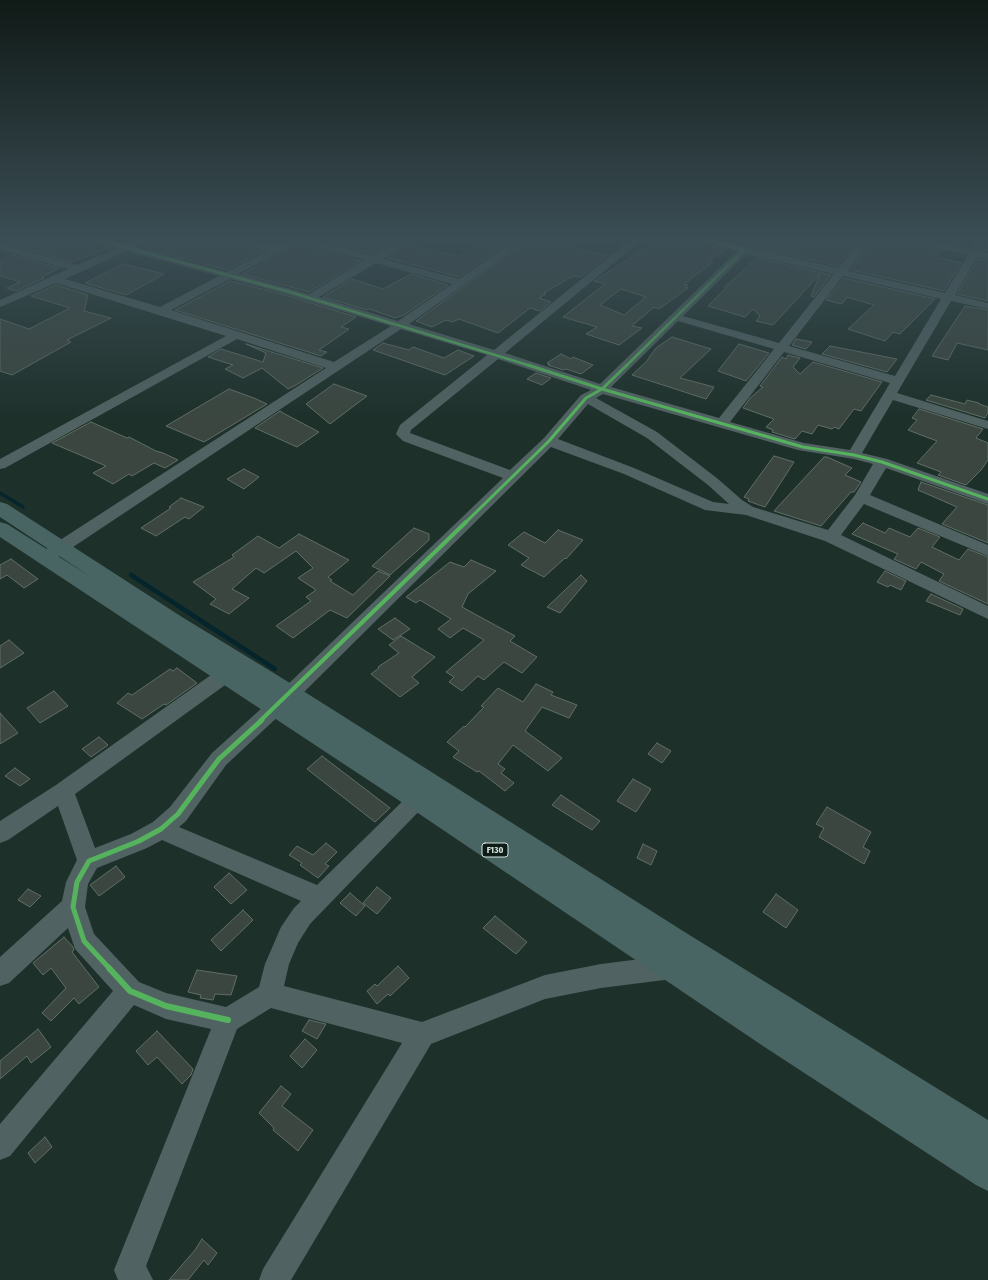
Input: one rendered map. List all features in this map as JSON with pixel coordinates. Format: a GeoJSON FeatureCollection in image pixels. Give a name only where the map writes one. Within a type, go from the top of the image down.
{"type":"FeatureCollection","features":[{"type":"Feature","properties":{"kind":"main road","name":"F130"},"geometry":{"type":"LineString","coordinates":[[0,508],[53,552],[225,675],[283,701],[988,1140]]}},
{"type":"Feature","properties":{"kind":"main road","name":"F130"},"geometry":{"type":"LineString","coordinates":[[0,528],[53,552],[174,622],[418,799],[988,1173]]}},
{"type":"Feature","properties":{"kind":"street"},"geometry":{"type":"LineString","coordinates":[[0,304],[12,299]]}},
{"type":"Feature","properties":{"kind":"street"},"geometry":{"type":"LineString","coordinates":[[120,299],[336,367]]}},
{"type":"Feature","properties":{"kind":"street"},"geometry":{"type":"LineString","coordinates":[[161,311],[184,299]]}},
{"type":"Feature","properties":{"kind":"street"},"geometry":{"type":"LineString","coordinates":[[312,299],[496,354],[602,389],[803,447],[854,455],[882,462],[986,495]]}},
{"type":"Feature","properties":{"kind":"street"},"geometry":{"type":"LineString","coordinates":[[53,552],[438,299]]}},
{"type":"Feature","properties":{"kind":"street"},"geometry":{"type":"LineString","coordinates":[[512,476],[408,438],[403,434],[405,428],[564,299]]}},
{"type":"Feature","properties":{"kind":"street"},"geometry":{"type":"LineString","coordinates":[[228,1020],[166,1006],[130,992],[84,941],[73,907],[77,882],[89,861],[139,841],[161,829],[178,814],[219,759],[283,701],[549,441],[586,398],[602,389],[694,299]]}},
{"type":"Feature","properties":{"kind":"street"},"geometry":{"type":"LineString","coordinates":[[722,423],[819,299]]}},
{"type":"Feature","properties":{"kind":"street"},"geometry":{"type":"LineString","coordinates":[[854,455],[946,299]]}},
{"type":"Feature","properties":{"kind":"street"},"geometry":{"type":"LineString","coordinates":[[959,299],[988,306]]}},
{"type":"Feature","properties":{"kind":"street"},"geometry":{"type":"LineString","coordinates":[[675,317],[898,381]]}},
{"type":"Feature","properties":{"kind":"street"},"geometry":{"type":"LineString","coordinates":[[0,465],[236,335]]}},
{"type":"Feature","properties":{"kind":"street"},"geometry":{"type":"LineString","coordinates":[[889,395],[988,426]]}},
{"type":"Feature","properties":{"kind":"street"},"geometry":{"type":"LineString","coordinates":[[586,398],[652,435],[713,482],[737,503],[748,510],[831,537],[988,613]]}},
{"type":"Feature","properties":{"kind":"street"},"geometry":{"type":"LineString","coordinates":[[549,441],[629,472],[710,508],[748,510]]}},
{"type":"Feature","properties":{"kind":"street"},"geometry":{"type":"LineString","coordinates":[[831,537],[861,497],[882,462]]}},
{"type":"Feature","properties":{"kind":"street"},"geometry":{"type":"LineString","coordinates":[[861,497],[988,551]]}},
{"type":"Feature","properties":{"kind":"street"},"geometry":{"type":"LineString","coordinates":[[0,833],[63,791],[225,675]]}},
{"type":"Feature","properties":{"kind":"street"},"geometry":{"type":"LineString","coordinates":[[63,791],[89,861]]}},
{"type":"Feature","properties":{"kind":"street"},"geometry":{"type":"LineString","coordinates":[[129,1277],[228,1020],[269,995],[277,964],[289,935],[302,916],[418,799]]}},
{"type":"Feature","properties":{"kind":"street"},"geometry":{"type":"LineString","coordinates":[[161,829],[320,898]]}},
{"type":"Feature","properties":{"kind":"street"},"geometry":{"type":"LineString","coordinates":[[0,974],[73,907]]}},
{"type":"Feature","properties":{"kind":"street"},"geometry":{"type":"LineString","coordinates":[[269,995],[422,1035],[545,986],[601,976],[672,967]]}},
{"type":"Feature","properties":{"kind":"street"},"geometry":{"type":"LineString","coordinates":[[0,1146],[130,992]]}},
{"type":"Feature","properties":{"kind":"street"},"geometry":{"type":"LineString","coordinates":[[274,1280],[422,1035]]}},
{"type":"Feature","properties":{"kind":"building"},"geometry":{"type":"Polygon","coordinates":[[[40,299],[87,299],[84,311],[111,318],[67,340],[71,342],[12,375],[0,371],[0,319],[29,329],[70,308],[40,299]]]}},
{"type":"Feature","properties":{"kind":"building"},"geometry":{"type":"Polygon","coordinates":[[[196,299],[298,299],[356,317],[341,327],[349,329],[319,350],[327,352],[321,356],[175,310],[196,299]]]}},
{"type":"Feature","properties":{"kind":"building"},"geometry":{"type":"Polygon","coordinates":[[[329,299],[428,299],[404,315],[395,318],[369,309],[367,310],[329,299]]]}},
{"type":"Feature","properties":{"kind":"building"},"geometry":{"type":"Polygon","coordinates":[[[447,299],[541,299],[551,302],[540,311],[530,308],[498,333],[459,319],[452,322],[446,320],[432,327],[416,321],[447,299]]]}},
{"type":"Feature","properties":{"kind":"building"},"geometry":{"type":"Polygon","coordinates":[[[586,299],[608,299],[600,305],[624,315],[644,299],[673,299],[659,309],[654,307],[632,326],[642,328],[619,345],[586,334],[597,327],[563,317],[586,299]]]}},
{"type":"Feature","properties":{"kind":"building"},"geometry":{"type":"Polygon","coordinates":[[[715,299],[797,299],[773,325],[756,321],[760,316],[753,309],[745,317],[708,306],[715,299]]]}},
{"type":"Feature","properties":{"kind":"building"},"geometry":{"type":"Polygon","coordinates":[[[827,299],[846,299],[842,304],[826,300],[827,299]]]}},
{"type":"Feature","properties":{"kind":"building"},"geometry":{"type":"Polygon","coordinates":[[[853,299],[935,299],[900,334],[893,332],[885,341],[848,329],[874,305],[853,299]]]}},
{"type":"Feature","properties":{"kind":"building"},"geometry":{"type":"Polygon","coordinates":[[[978,299],[988,299],[988,301],[978,299]]]}},
{"type":"Feature","properties":{"kind":"building"},"geometry":{"type":"Polygon","coordinates":[[[965,306],[988,310],[988,350],[957,343],[948,360],[932,356],[965,306]]]}},
{"type":"Feature","properties":{"kind":"building"},"geometry":{"type":"Polygon","coordinates":[[[672,337],[711,349],[680,378],[714,387],[706,399],[632,375],[646,362],[656,348],[672,337]]]}},
{"type":"Feature","properties":{"kind":"building"},"geometry":{"type":"Polygon","coordinates":[[[796,339],[812,342],[806,349],[792,345],[796,339]]]}},
{"type":"Feature","properties":{"kind":"building"},"geometry":{"type":"Polygon","coordinates":[[[383,343],[409,350],[413,347],[444,358],[458,350],[474,356],[445,375],[373,350],[383,343]]]}},
{"type":"Feature","properties":{"kind":"building"},"geometry":{"type":"Polygon","coordinates":[[[246,344],[323,368],[288,389],[262,368],[243,378],[225,369],[233,365],[208,357],[221,349],[263,362],[266,353],[246,344]]]}},
{"type":"Feature","properties":{"kind":"building"},"geometry":{"type":"Polygon","coordinates":[[[739,344],[769,353],[746,381],[718,371],[739,344]]]}},
{"type":"Feature","properties":{"kind":"building"},"geometry":{"type":"Polygon","coordinates":[[[830,346],[897,359],[887,372],[822,354],[830,346]]]}},
{"type":"Feature","properties":{"kind":"building"},"geometry":{"type":"Polygon","coordinates":[[[561,354],[571,359],[573,357],[593,365],[581,374],[548,365],[550,364],[547,363],[561,354]]]}},
{"type":"Feature","properties":{"kind":"building"},"geometry":{"type":"Polygon","coordinates":[[[788,355],[800,358],[793,367],[800,374],[813,362],[882,382],[861,411],[854,409],[839,429],[834,427],[832,429],[818,425],[812,434],[802,431],[795,439],[772,432],[773,430],[766,427],[774,419],[743,408],[750,398],[763,387],[760,386],[782,357],[786,359],[788,355]]]}},
{"type":"Feature","properties":{"kind":"building"},"geometry":{"type":"Polygon","coordinates":[[[536,373],[551,378],[542,385],[527,379],[536,373]]]}},
{"type":"Feature","properties":{"kind":"building"},"geometry":{"type":"Polygon","coordinates":[[[334,384],[367,396],[330,424],[306,404],[334,384]]]}},
{"type":"Feature","properties":{"kind":"building"},"geometry":{"type":"Polygon","coordinates":[[[229,389],[267,404],[204,442],[166,426],[229,389]]]}},
{"type":"Feature","properties":{"kind":"building"},"geometry":{"type":"Polygon","coordinates":[[[931,395],[965,404],[967,400],[979,403],[988,407],[988,413],[985,418],[926,400],[931,395]]]}},
{"type":"Feature","properties":{"kind":"building"},"geometry":{"type":"Polygon","coordinates":[[[919,409],[983,429],[976,438],[988,443],[988,460],[981,470],[966,485],[938,475],[941,472],[917,463],[937,441],[908,430],[917,420],[912,418],[919,409]]]}},
{"type":"Feature","properties":{"kind":"building"},"geometry":{"type":"Polygon","coordinates":[[[280,411],[319,432],[297,447],[255,428],[280,411]]]}},
{"type":"Feature","properties":{"kind":"building"},"geometry":{"type":"Polygon","coordinates":[[[91,422],[127,438],[129,437],[156,451],[178,460],[165,468],[154,463],[132,476],[129,474],[113,484],[93,473],[106,466],[52,443],[91,422]]]}},
{"type":"Feature","properties":{"kind":"building"},"geometry":{"type":"Polygon","coordinates":[[[774,456],[794,462],[765,507],[748,501],[749,499],[744,497],[774,456]]]}},
{"type":"Feature","properties":{"kind":"building"},"geometry":{"type":"Polygon","coordinates":[[[824,457],[852,468],[845,475],[861,482],[854,492],[851,492],[821,526],[774,511],[824,457]]]}},
{"type":"Feature","properties":{"kind":"building"},"geometry":{"type":"Polygon","coordinates":[[[244,469],[259,477],[244,489],[227,479],[244,469]]]}},
{"type":"Feature","properties":{"kind":"building"},"geometry":{"type":"Polygon","coordinates":[[[921,482],[988,505],[988,543],[942,524],[957,507],[918,490],[921,482]]]}},
{"type":"Feature","properties":{"kind":"building"},"geometry":{"type":"Polygon","coordinates":[[[181,498],[204,507],[189,519],[185,517],[156,536],[141,528],[171,508],[169,507],[181,498]]]}},
{"type":"Feature","properties":{"kind":"building"},"geometry":{"type":"Polygon","coordinates":[[[863,523],[885,533],[889,528],[910,537],[918,528],[940,537],[932,547],[959,560],[968,549],[988,557],[988,604],[939,581],[944,574],[921,562],[916,569],[894,559],[898,554],[852,534],[863,523]]]}},
{"type":"Feature","properties":{"kind":"building"},"geometry":{"type":"Polygon","coordinates":[[[414,528],[429,534],[429,540],[390,575],[372,566],[414,528]]]}},
{"type":"Feature","properties":{"kind":"building"},"geometry":{"type":"Polygon","coordinates":[[[558,530],[583,540],[566,559],[565,558],[544,577],[521,565],[529,558],[508,545],[524,532],[545,543],[558,530]]]}},
{"type":"Feature","properties":{"kind":"building"},"geometry":{"type":"Polygon","coordinates":[[[299,534],[349,560],[328,577],[332,580],[330,581],[353,595],[378,571],[390,576],[347,618],[330,610],[293,638],[276,626],[311,601],[306,597],[316,590],[298,578],[313,568],[296,551],[264,573],[256,568],[232,589],[249,598],[229,614],[210,604],[216,599],[193,582],[234,557],[232,555],[258,536],[279,548],[299,534]]]}},
{"type":"Feature","properties":{"kind":"building"},"geometry":{"type":"Polygon","coordinates":[[[11,559],[38,579],[24,588],[7,575],[0,579],[0,565],[11,559]]]}},
{"type":"Feature","properties":{"kind":"building"},"geometry":{"type":"Polygon","coordinates":[[[471,560],[496,571],[468,594],[462,607],[515,636],[510,641],[537,657],[522,673],[504,662],[484,680],[478,676],[462,691],[449,682],[454,677],[446,672],[484,640],[463,628],[450,638],[438,629],[451,619],[420,600],[416,603],[406,597],[450,562],[464,567],[471,560]]]}},
{"type":"Feature","properties":{"kind":"building"},"geometry":{"type":"Polygon","coordinates":[[[885,571],[906,581],[901,590],[890,585],[888,587],[877,582],[885,571]]]}},
{"type":"Feature","properties":{"kind":"building"},"geometry":{"type":"Polygon","coordinates":[[[581,575],[587,581],[560,613],[547,607],[581,575]]]}},
{"type":"Feature","properties":{"kind":"building"},"geometry":{"type":"Polygon","coordinates":[[[931,594],[963,609],[960,615],[926,601],[931,594]]]}},
{"type":"Feature","properties":{"kind":"building"},"geometry":{"type":"Polygon","coordinates":[[[395,618],[410,629],[393,640],[378,629],[395,618]]]}},
{"type":"Feature","properties":{"kind":"building"},"geometry":{"type":"Polygon","coordinates":[[[401,636],[435,657],[412,677],[419,683],[400,697],[371,674],[379,668],[378,667],[399,653],[389,645],[401,636]]]}},
{"type":"Feature","properties":{"kind":"building"},"geometry":{"type":"Polygon","coordinates":[[[9,640],[24,653],[0,668],[0,646],[9,640]]]}},
{"type":"Feature","properties":{"kind":"building"},"geometry":{"type":"Polygon","coordinates":[[[177,668],[197,683],[166,705],[164,704],[142,719],[117,703],[128,693],[132,695],[170,669],[173,671],[177,668]]]}},
{"type":"Feature","properties":{"kind":"building"},"geometry":{"type":"Polygon","coordinates":[[[536,684],[553,692],[551,695],[577,705],[569,718],[542,707],[525,731],[562,758],[548,771],[513,745],[498,764],[505,769],[501,773],[514,783],[505,791],[479,771],[477,772],[453,757],[459,751],[447,742],[464,726],[465,727],[484,707],[481,706],[498,688],[523,702],[536,684]]]}},
{"type":"Feature","properties":{"kind":"building"},"geometry":{"type":"Polygon","coordinates":[[[54,691],[68,706],[40,723],[27,708],[54,691]]]}},
{"type":"Feature","properties":{"kind":"building"},"geometry":{"type":"Polygon","coordinates":[[[0,713],[18,733],[0,744],[0,713]]]}},
{"type":"Feature","properties":{"kind":"building"},"geometry":{"type":"Polygon","coordinates":[[[99,737],[108,745],[91,757],[82,749],[99,737]]]}},
{"type":"Feature","properties":{"kind":"building"},"geometry":{"type":"Polygon","coordinates":[[[657,743],[671,751],[662,763],[648,754],[657,743]]]}},
{"type":"Feature","properties":{"kind":"building"},"geometry":{"type":"Polygon","coordinates":[[[322,756],[390,808],[375,822],[307,769],[322,756]]]}},
{"type":"Feature","properties":{"kind":"building"},"geometry":{"type":"Polygon","coordinates":[[[15,768],[30,779],[20,786],[5,776],[15,768]]]}},
{"type":"Feature","properties":{"kind":"building"},"geometry":{"type":"Polygon","coordinates":[[[633,779],[651,789],[636,812],[617,801],[633,779]]]}},
{"type":"Feature","properties":{"kind":"building"},"geometry":{"type":"Polygon","coordinates":[[[561,795],[600,821],[592,830],[552,805],[561,795]]]}},
{"type":"Feature","properties":{"kind":"building"},"geometry":{"type":"Polygon","coordinates":[[[827,807],[871,832],[863,847],[870,851],[864,864],[819,837],[824,828],[816,824],[827,807]]]}},
{"type":"Feature","properties":{"kind":"building"},"geometry":{"type":"Polygon","coordinates":[[[326,843],[337,852],[325,864],[329,866],[318,878],[300,865],[302,863],[289,855],[297,846],[313,855],[326,843]]]}},
{"type":"Feature","properties":{"kind":"building"},"geometry":{"type":"Polygon","coordinates":[[[643,844],[657,851],[651,865],[637,858],[643,844]]]}},
{"type":"Feature","properties":{"kind":"building"},"geometry":{"type":"Polygon","coordinates":[[[116,866],[125,877],[99,896],[90,885],[116,866]]]}},
{"type":"Feature","properties":{"kind":"building"},"geometry":{"type":"Polygon","coordinates":[[[229,873],[247,890],[231,904],[214,887],[229,873]]]}},
{"type":"Feature","properties":{"kind":"building"},"geometry":{"type":"Polygon","coordinates":[[[377,887],[391,898],[377,914],[363,903],[377,887]]]}},
{"type":"Feature","properties":{"kind":"building"},"geometry":{"type":"Polygon","coordinates":[[[28,889],[41,896],[30,907],[18,900],[28,889]]]}},
{"type":"Feature","properties":{"kind":"building"},"geometry":{"type":"Polygon","coordinates":[[[350,893],[365,906],[356,916],[340,903],[350,893]]]}},
{"type":"Feature","properties":{"kind":"building"},"geometry":{"type":"Polygon","coordinates":[[[776,894],[798,910],[786,928],[763,912],[776,894]]]}},
{"type":"Feature","properties":{"kind":"building"},"geometry":{"type":"Polygon","coordinates":[[[243,910],[253,920],[221,951],[211,940],[243,910]]]}},
{"type":"Feature","properties":{"kind":"building"},"geometry":{"type":"Polygon","coordinates":[[[495,916],[527,942],[516,954],[483,928],[495,916]]]}},
{"type":"Feature","properties":{"kind":"building"},"geometry":{"type":"Polygon","coordinates":[[[64,937],[73,947],[74,950],[72,952],[99,987],[79,1004],[74,998],[51,1021],[42,1013],[66,988],[51,968],[43,975],[33,963],[64,937]]]}},
{"type":"Feature","properties":{"kind":"building"},"geometry":{"type":"Polygon","coordinates":[[[398,966],[409,978],[390,996],[388,994],[377,1004],[367,991],[375,984],[377,986],[398,966]]]}},
{"type":"Feature","properties":{"kind":"building"},"geometry":{"type":"Polygon","coordinates":[[[197,970],[237,976],[231,995],[215,994],[213,1000],[200,998],[201,995],[188,992],[197,970]]]}},
{"type":"Feature","properties":{"kind":"building"},"geometry":{"type":"Polygon","coordinates":[[[309,1020],[326,1024],[317,1039],[302,1031],[309,1020]]]}},
{"type":"Feature","properties":{"kind":"building"},"geometry":{"type":"Polygon","coordinates":[[[38,1029],[51,1047],[31,1063],[27,1056],[0,1079],[0,1061],[38,1029]]]}},
{"type":"Feature","properties":{"kind":"building"},"geometry":{"type":"Polygon","coordinates":[[[157,1031],[193,1069],[191,1075],[182,1084],[157,1057],[148,1065],[136,1051],[157,1031]]]}},
{"type":"Feature","properties":{"kind":"building"},"geometry":{"type":"Polygon","coordinates":[[[305,1039],[317,1050],[302,1068],[290,1056],[305,1039]]]}},
{"type":"Feature","properties":{"kind":"building"},"geometry":{"type":"Polygon","coordinates":[[[281,1086],[291,1094],[282,1106],[313,1130],[298,1151],[273,1130],[274,1128],[259,1113],[281,1086]]]}},
{"type":"Feature","properties":{"kind":"building"},"geometry":{"type":"Polygon","coordinates":[[[45,1137],[52,1147],[35,1163],[28,1153],[45,1137]]]}},
{"type":"Feature","properties":{"kind":"building"},"geometry":{"type":"Polygon","coordinates":[[[202,1239],[217,1253],[208,1265],[204,1260],[188,1280],[169,1280],[195,1250],[202,1239]]]}},
{"type":"Feature","properties":{"kind":"waterway"},"geometry":{"type":"LineString","coordinates":[[0,493],[23,507]]}},
{"type":"Feature","properties":{"kind":"waterway"},"geometry":{"type":"LineString","coordinates":[[131,575],[275,669]]}},
{"type":"Feature","properties":{"kind":"cycle path"},"geometry":{"type":"LineString","coordinates":[[312,299],[496,354],[602,389],[803,447],[854,455],[882,462],[988,499]]}},
{"type":"Feature","properties":{"kind":"cycle path"},"geometry":{"type":"LineString","coordinates":[[228,1020],[166,1006],[130,991],[84,941],[73,907],[77,882],[89,861],[139,841],[161,829],[178,814],[219,759],[290,694],[549,441],[586,398],[602,389],[694,299]]}}]}
